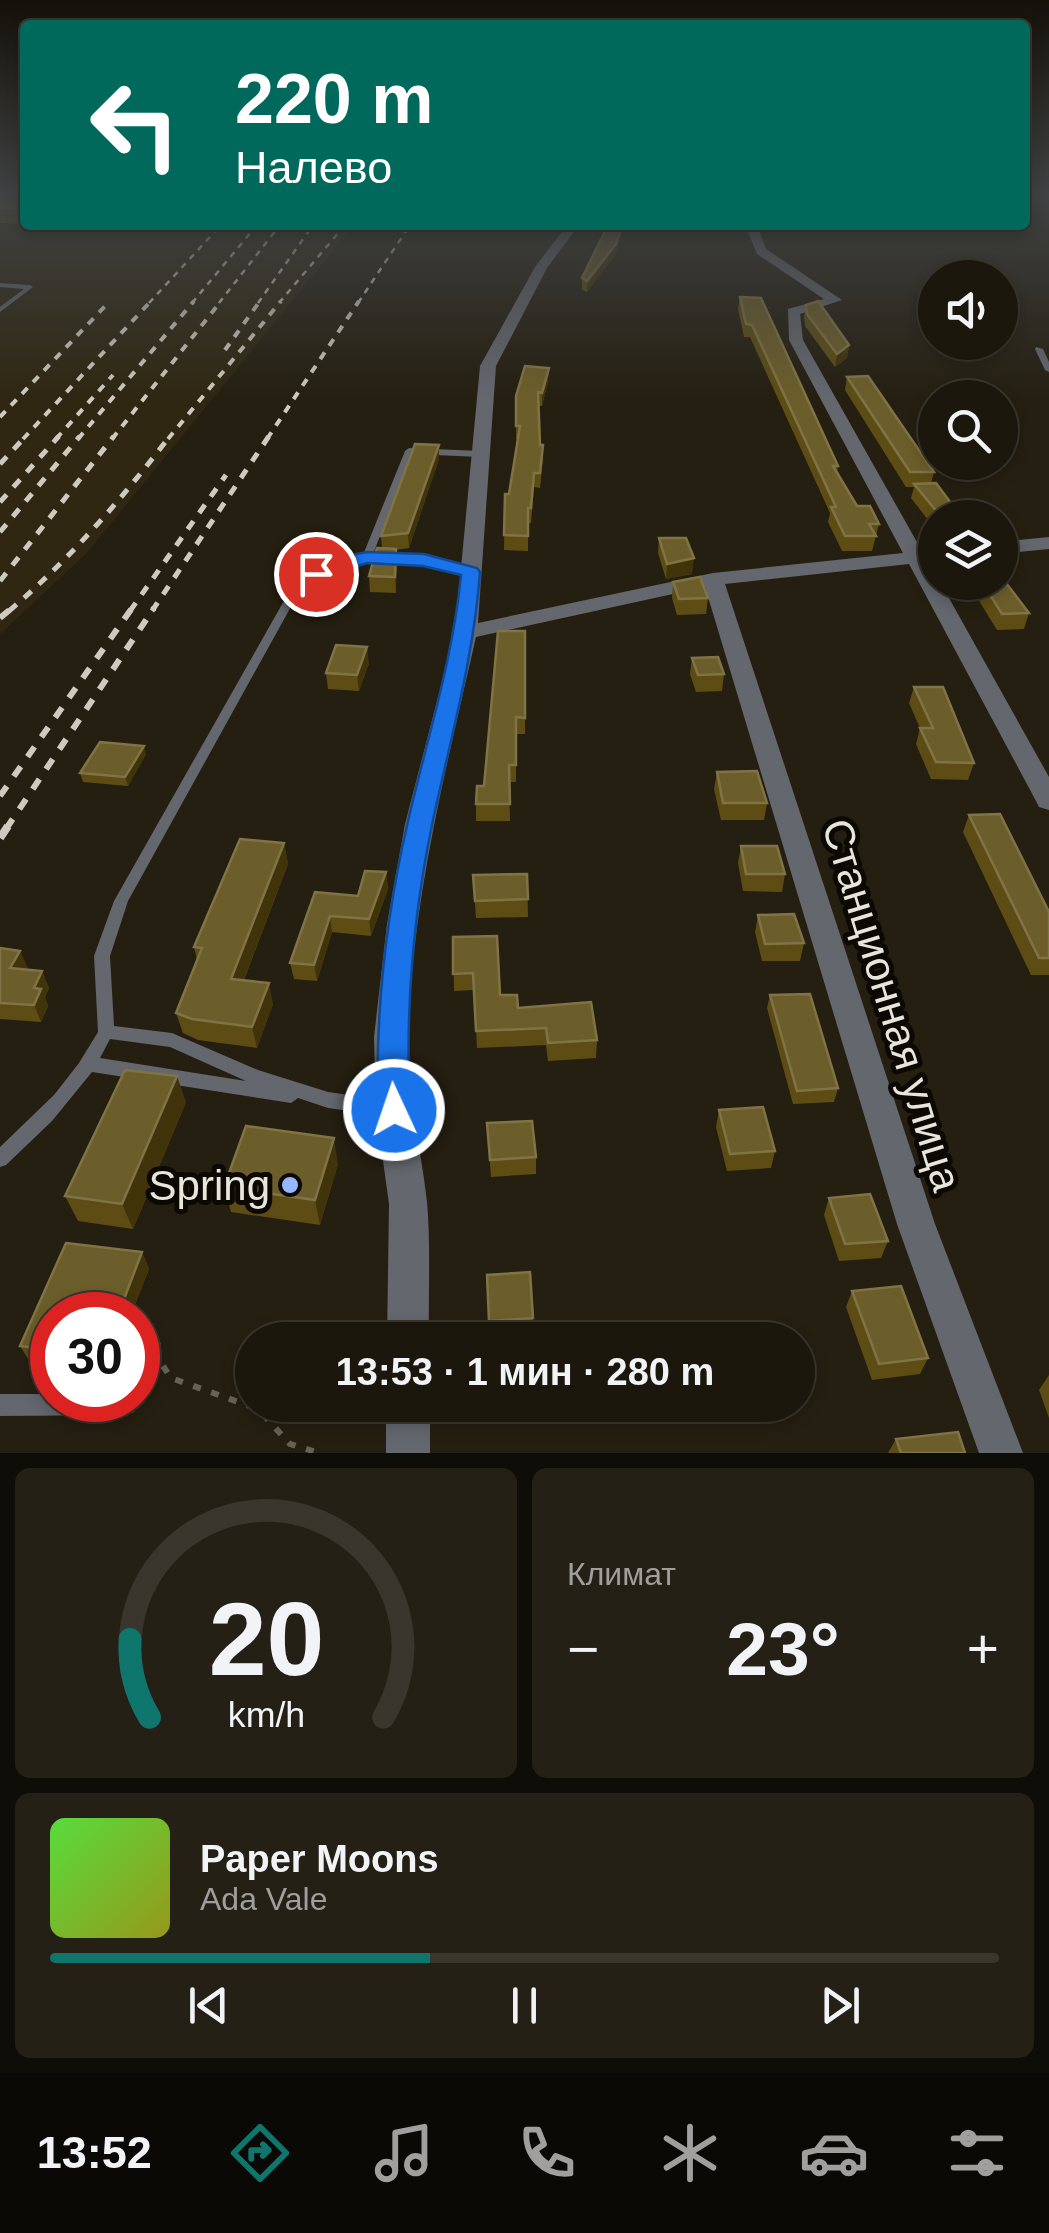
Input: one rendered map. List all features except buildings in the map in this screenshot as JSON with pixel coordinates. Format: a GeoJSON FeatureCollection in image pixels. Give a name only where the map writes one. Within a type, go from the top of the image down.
{"type":"FeatureCollection","features":[{"type":"Feature","properties":{"kind":"street"},"geometry":{"type":"LineString","coordinates":[[408,1322],[408,1204],[394,1110],[391,1037],[402,924],[420,824],[466,632],[488,366],[494,348],[514,320],[544,263]]}},
{"type":"Feature","properties":{"kind":"street"},"geometry":{"type":"LineString","coordinates":[[778,263],[835,300],[794,312],[796,340],[918,543]]}},
{"type":"Feature","properties":{"kind":"street"},"geometry":{"type":"LineString","coordinates":[[1018,546],[1049,542]]}},
{"type":"Feature","properties":{"kind":"street"},"geometry":{"type":"LineString","coordinates":[[466,632],[713,579],[918,557]]}},
{"type":"Feature","properties":{"kind":"street","name":"Станционная улица"},"geometry":{"type":"LineString","coordinates":[[713,579],[916,1224],[1001,1453]]}},
{"type":"Feature","properties":{"kind":"street"},"geometry":{"type":"LineString","coordinates":[[948,600],[1049,801]]}},
{"type":"Feature","properties":{"kind":"street"},"geometry":{"type":"LineString","coordinates":[[408,1422],[408,1453]]}},
{"type":"Feature","properties":{"kind":"lane"},"geometry":{"type":"LineString","coordinates":[[0,285],[30,286],[0,310]]}},
{"type":"Feature","properties":{"kind":"lane"},"geometry":{"type":"LineString","coordinates":[[1039,349],[1049,370]]}},
{"type":"Feature","properties":{"kind":"lane"},"geometry":{"type":"LineString","coordinates":[[367,558],[408,451],[480,454]]}},
{"type":"Feature","properties":{"kind":"lane"},"geometry":{"type":"LineString","coordinates":[[0,1159],[60,1104],[90,1064],[106,1032],[102,956],[120,901],[294,592],[329,568],[367,558],[424,560],[471,572]]}},
{"type":"Feature","properties":{"kind":"lane"},"geometry":{"type":"LineString","coordinates":[[106,1032],[172,1040],[254,1076],[328,1100]]}},
{"type":"Feature","properties":{"kind":"lane"},"geometry":{"type":"LineString","coordinates":[[90,1064],[394,1110]]}},
{"type":"Feature","properties":{"kind":"lane"},"geometry":{"type":"LineString","coordinates":[[0,1406],[30,1406]]}},
{"type":"Feature","properties":{"kind":"path"},"geometry":{"type":"LineString","coordinates":[[160,1360],[170,1378],[258,1409],[290,1444],[319,1453]]}},
{"type":"Feature","properties":{"kind":"shaded area"},"geometry":{"type":"Polygon","coordinates":[[[0,263],[323,263],[87,553],[0,634],[0,263]]]}},
{"type":"Feature","properties":{"kind":"railway"},"geometry":{"type":"LineString","coordinates":[[149,303],[186,263]]}},
{"type":"Feature","properties":{"kind":"railway"},"geometry":{"type":"LineString","coordinates":[[192,303],[225,263]]}},
{"type":"Feature","properties":{"kind":"railway"},"geometry":{"type":"LineString","coordinates":[[219,303],[250,263]]}},
{"type":"Feature","properties":{"kind":"railway"},"geometry":{"type":"LineString","coordinates":[[258,303],[286,263]]}},
{"type":"Feature","properties":{"kind":"railway"},"geometry":{"type":"LineString","coordinates":[[279,303],[313,263]]}},
{"type":"Feature","properties":{"kind":"railway"},"geometry":{"type":"LineString","coordinates":[[358,303],[385,263]]}},
{"type":"Feature","properties":{"kind":"railway"},"geometry":{"type":"LineString","coordinates":[[23,439],[151,301]]}},
{"type":"Feature","properties":{"kind":"railway"},"geometry":{"type":"LineString","coordinates":[[78,439],[194,301]]}},
{"type":"Feature","properties":{"kind":"railway"},"geometry":{"type":"LineString","coordinates":[[112,439],[221,301]]}},
{"type":"Feature","properties":{"kind":"railway"},"geometry":{"type":"LineString","coordinates":[[225,350],[260,301]]}},
{"type":"Feature","properties":{"kind":"railway"},"geometry":{"type":"LineString","coordinates":[[168,439],[281,301]]}},
{"type":"Feature","properties":{"kind":"railway"},"geometry":{"type":"LineString","coordinates":[[269,436],[359,301]]}},
{"type":"Feature","properties":{"kind":"railway"},"geometry":{"type":"LineString","coordinates":[[0,417],[108,303]]}},
{"type":"Feature","properties":{"kind":"railway"},"geometry":{"type":"LineString","coordinates":[[56,439],[113,375]]}},
{"type":"Feature","properties":{"kind":"railway"},"geometry":{"type":"LineString","coordinates":[[0,464],[26,436]]}},
{"type":"Feature","properties":{"kind":"railway"},"geometry":{"type":"LineString","coordinates":[[0,502],[59,436]]}},
{"type":"Feature","properties":{"kind":"railway"},"geometry":{"type":"LineString","coordinates":[[0,532],[80,436]]}},
{"type":"Feature","properties":{"kind":"railway"},"geometry":{"type":"LineString","coordinates":[[0,581],[114,436]]}},
{"type":"Feature","properties":{"kind":"railway"},"geometry":{"type":"LineString","coordinates":[[9,611],[94,528],[170,436]]}},
{"type":"Feature","properties":{"kind":"railway"},"geometry":{"type":"LineString","coordinates":[[152,611],[269,436]]}},
{"type":"Feature","properties":{"kind":"railway"},"geometry":{"type":"LineString","coordinates":[[130,611],[226,475]]}},
{"type":"Feature","properties":{"kind":"railway"},"geometry":{"type":"LineString","coordinates":[[0,618],[12,608]]}},
{"type":"Feature","properties":{"kind":"railway"},"geometry":{"type":"LineString","coordinates":[[0,796],[132,608]]}},
{"type":"Feature","properties":{"kind":"railway"},"geometry":{"type":"LineString","coordinates":[[6,829],[154,608]]}},
{"type":"Feature","properties":{"kind":"railway"},"geometry":{"type":"LineString","coordinates":[[0,838],[6,829]]}},
{"type":"Feature","properties":{"kind":"place","name":"Spring"},"geometry":{"type":"Point","coordinates":[290,1185]}},
{"type":"Feature","properties":{"kind":"route"},"geometry":{"type":"LineString","coordinates":[[316,574],[354,558],[424,560],[471,572],[466,632],[420,824],[402,924],[391,1037],[394,1110]]}}]}
